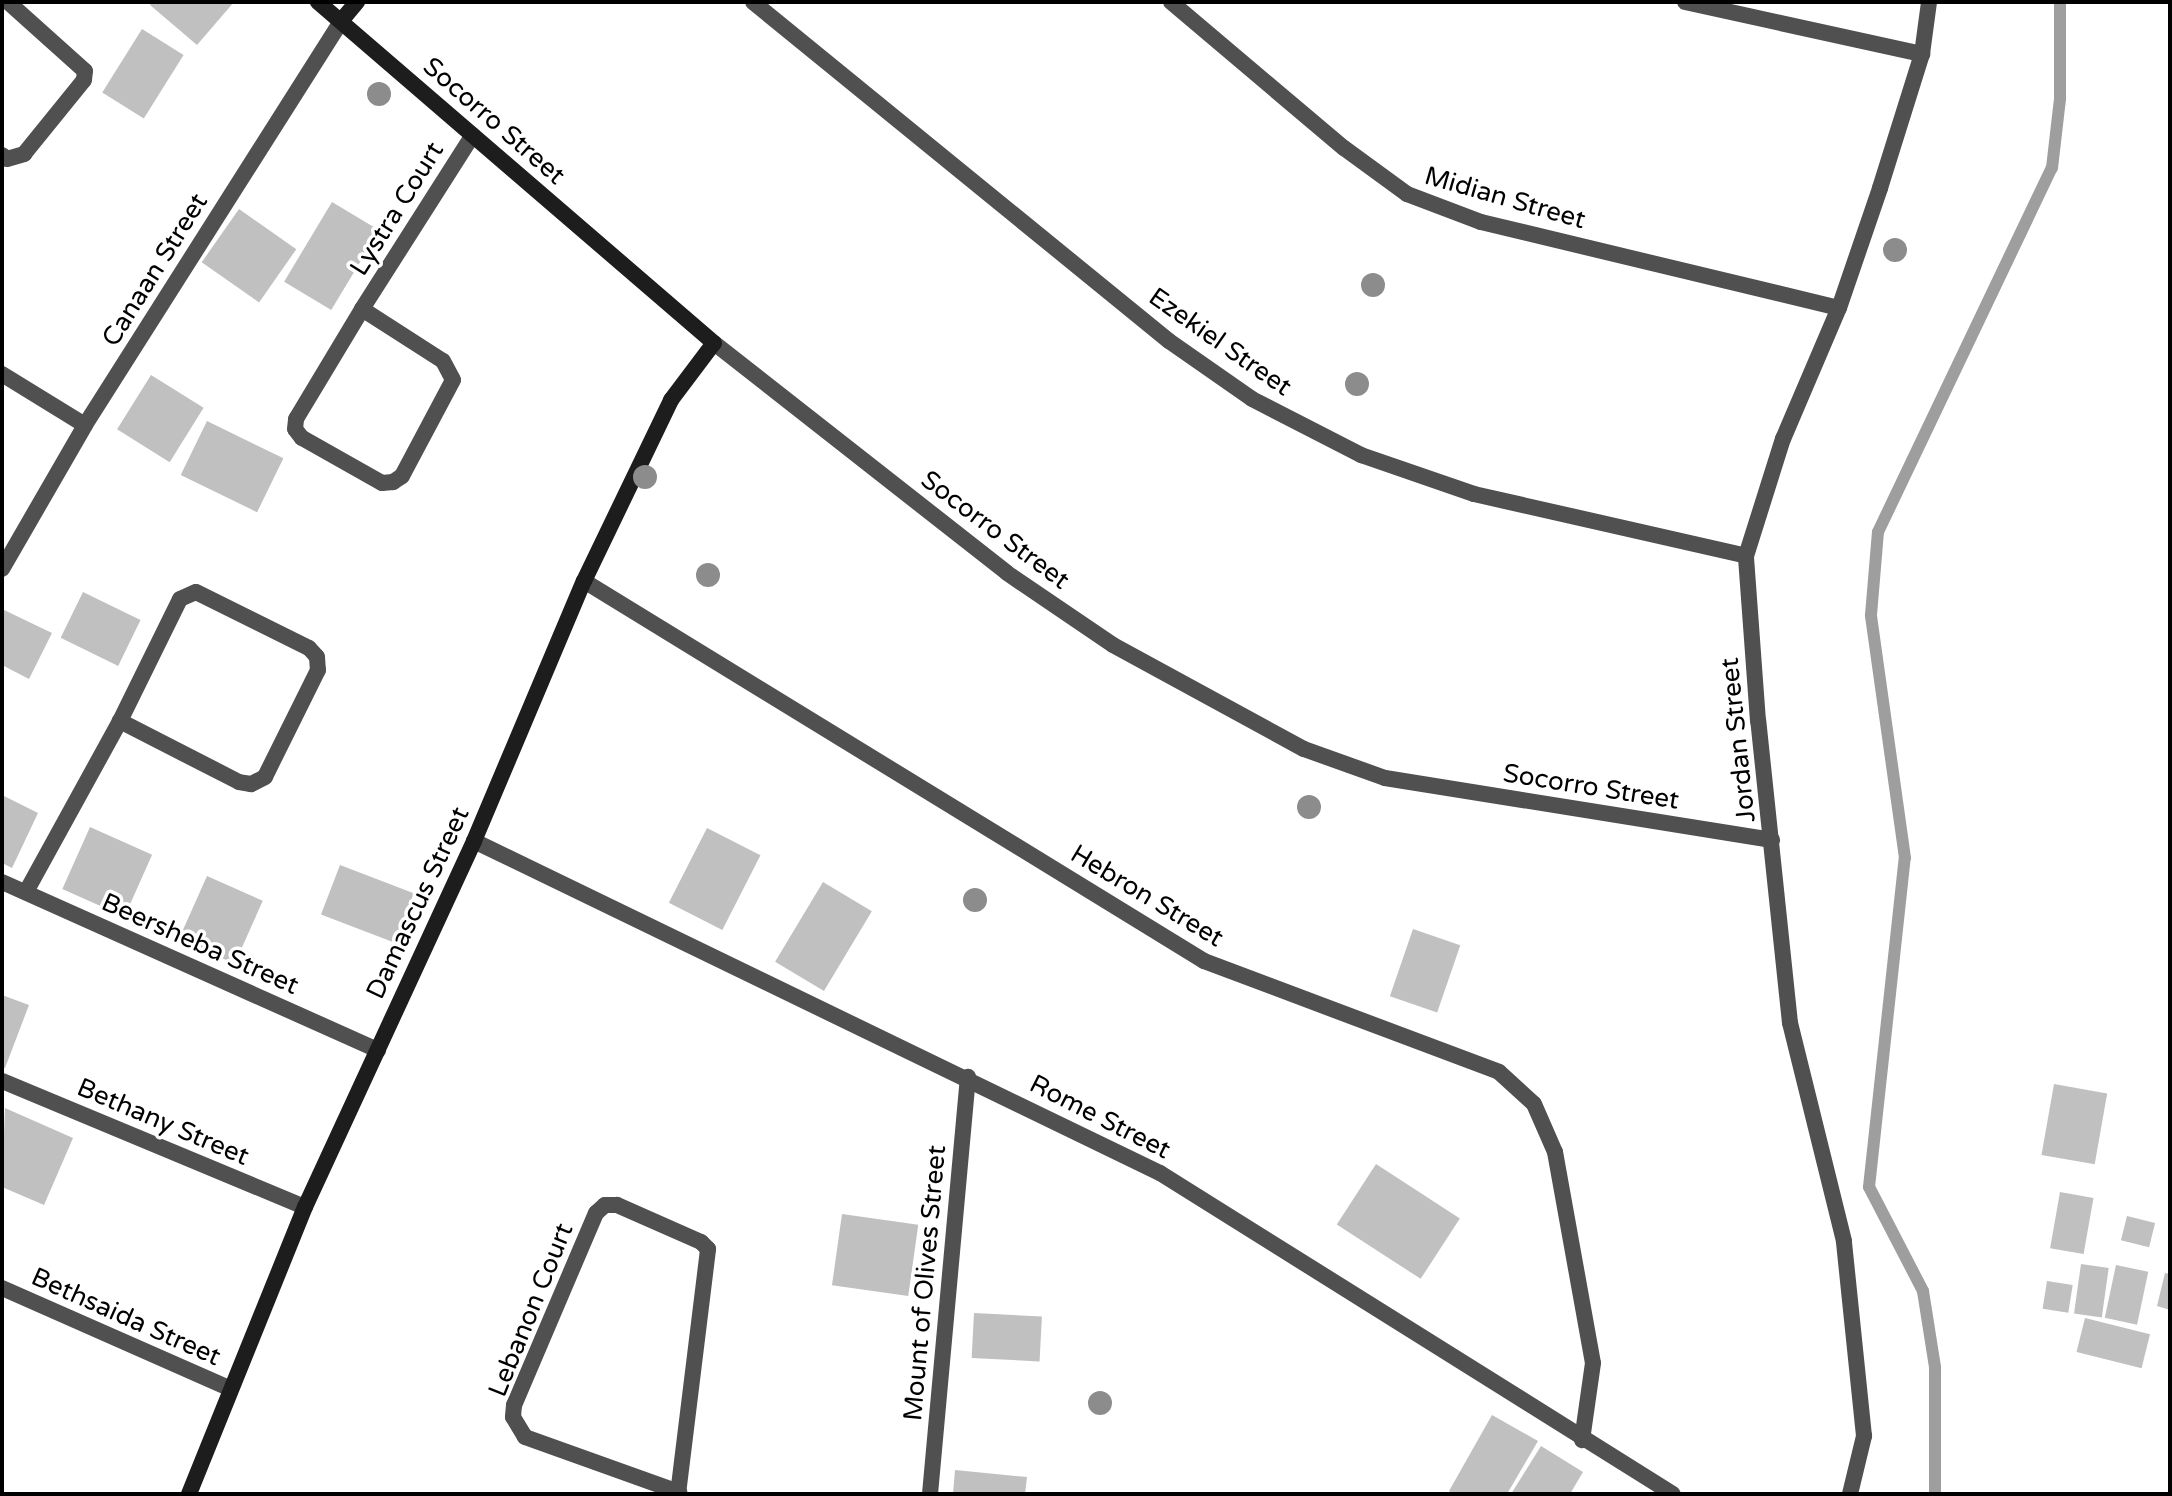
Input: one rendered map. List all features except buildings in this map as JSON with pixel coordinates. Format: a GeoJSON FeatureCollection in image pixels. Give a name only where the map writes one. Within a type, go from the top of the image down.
{"type":"FeatureCollection","features":[{"type":"Feature","properties":{"kind":"street"},"geometry":{"type":"LineString","coordinates":[[2,155],[7,159],[24,154],[84,80],[85,71],[8,2]]}},
{"type":"Feature","properties":{"kind":"street","name":"Socorro Street"},"geometry":{"type":"LineString","coordinates":[[318,2],[714,343],[1031,589],[1113,645],[1229,712],[1304,749],[1385,778],[1772,840]]}},
{"type":"Feature","properties":{"kind":"street","name":"Canaan Street"},"geometry":{"type":"LineString","coordinates":[[2,569],[85,425],[341,21],[357,2]]}},
{"type":"Feature","properties":{"kind":"street","name":"Ezekiel Street"},"geometry":{"type":"LineString","coordinates":[[753,2],[1169,341],[1252,399],[1361,455],[1474,494],[1746,556]]}},
{"type":"Feature","properties":{"kind":"street","name":"Midian Street"},"geometry":{"type":"LineString","coordinates":[[1171,2],[1344,148],[1407,194],[1481,222],[1839,308]]}},
{"type":"Feature","properties":{"kind":"street"},"geometry":{"type":"LineString","coordinates":[[1685,2],[1922,54]]}},
{"type":"Feature","properties":{"kind":"street","name":"Jordan Street"},"geometry":{"type":"LineString","coordinates":[[1850,1494],[1864,1436],[1844,1241],[1790,1023],[1758,721],[1746,556],[1783,439],[1839,308],[1922,54],[1929,2]]}},
{"type":"Feature","properties":{"kind":"street","name":"Lystra Court"},"geometry":{"type":"LineString","coordinates":[[362,309],[443,361],[453,380],[402,476],[393,482],[382,483],[302,438],[295,429],[296,419],[362,309],[473,135]]}},
{"type":"Feature","properties":{"kind":"street","name":"Damascus Street"},"geometry":{"type":"LineString","coordinates":[[189,1494],[305,1207],[474,841],[584,581],[671,400],[714,343]]}},
{"type":"Feature","properties":{"kind":"street"},"geometry":{"type":"LineString","coordinates":[[2,374],[85,425]]}},
{"type":"Feature","properties":{"kind":"street","name":"Hebron Street"},"geometry":{"type":"LineString","coordinates":[[584,581],[1204,961],[1499,1072],[1534,1104],[1555,1152],[1593,1363],[1582,1440]]}},
{"type":"Feature","properties":{"kind":"street"},"geometry":{"type":"LineString","coordinates":[[26,892],[120,721],[180,599],[196,592],[309,648],[317,657],[318,670],[265,777],[251,784],[239,782],[120,721]]}},
{"type":"Feature","properties":{"kind":"street","name":"Rome Street"},"geometry":{"type":"LineString","coordinates":[[474,841],[968,1077],[1160,1173],[1582,1440],[1673,1494]]}},
{"type":"Feature","properties":{"kind":"street","name":"Beersheba Street"},"geometry":{"type":"LineString","coordinates":[[2,882],[378,1050]]}},
{"type":"Feature","properties":{"kind":"street","name":"Mount of Olives Street"},"geometry":{"type":"LineString","coordinates":[[930,1494],[968,1077]]}},
{"type":"Feature","properties":{"kind":"street","name":"Bethany Street"},"geometry":{"type":"LineString","coordinates":[[2,1081],[305,1207]]}},
{"type":"Feature","properties":{"kind":"street","name":"Lebanon Court"},"geometry":{"type":"LineString","coordinates":[[605,1205],[617,1205],[701,1242],[708,1249],[678,1493],[525,1437],[513,1417],[514,1405],[596,1213],[605,1205]]}},
{"type":"Feature","properties":{"kind":"street","name":"Bethsaida Street"},"geometry":{"type":"LineString","coordinates":[[2,1288],[231,1389]]}},
{"type":"Feature","properties":{"kind":"waterway"},"geometry":{"type":"LineString","coordinates":[[1935,1494],[1935,1367],[1923,1291],[1869,1187],[1905,858],[1871,615],[1878,532],[2052,168],[2060,99],[2060,2]]}}]}
